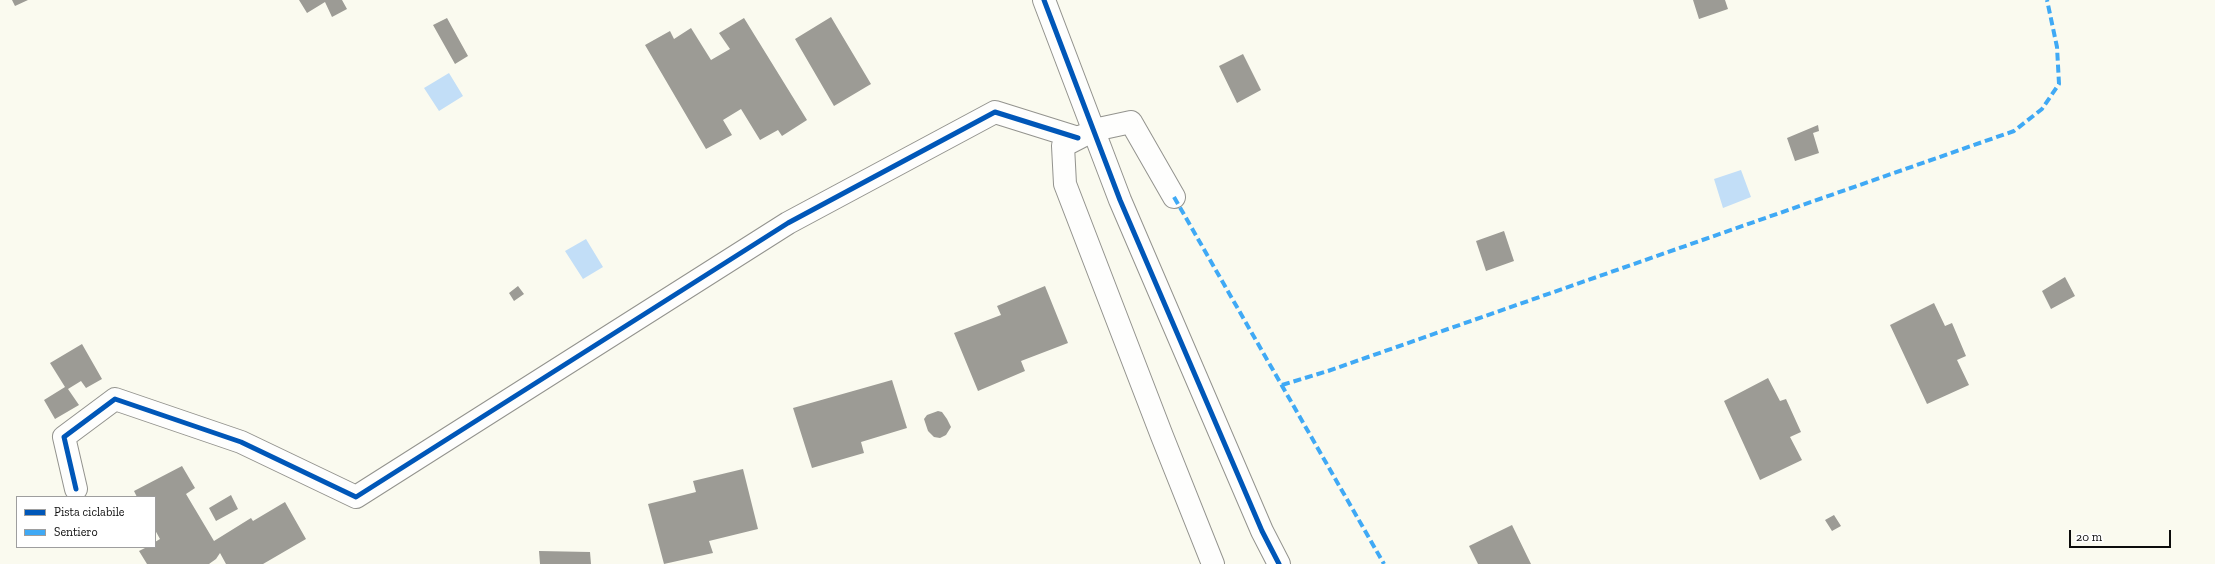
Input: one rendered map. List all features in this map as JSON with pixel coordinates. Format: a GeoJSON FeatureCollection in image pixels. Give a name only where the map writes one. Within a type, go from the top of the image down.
{"type":"FeatureCollection","features":[{"type":"Feature","properties":{"kind":"street"},"geometry":{"type":"LineString","coordinates":[[1044,0],[1086,134],[1120,200],[1262,531],[1279,564]]}},
{"type":"Feature","properties":{"kind":"street"},"geometry":{"type":"LineString","coordinates":[[76,489],[64,437],[115,399],[241,442],[356,497],[788,222],[995,112],[1086,134]]}},
{"type":"Feature","properties":{"kind":"street"},"geometry":{"type":"LineString","coordinates":[[1174,197],[1131,122],[1086,134],[1063,146],[1065,184],[1213,564]]}},
{"type":"Feature","properties":{"kind":"water"},"geometry":{"type":"Polygon","coordinates":[[[449,73],[463,96],[439,111],[424,88],[449,73]]]}},
{"type":"Feature","properties":{"kind":"water"},"geometry":{"type":"Polygon","coordinates":[[[1741,170],[1751,197],[1723,208],[1714,179],[1741,170]]]}},
{"type":"Feature","properties":{"kind":"water"},"geometry":{"type":"Polygon","coordinates":[[[586,239],[603,267],[583,279],[565,251],[586,239]]]}},
{"type":"Feature","properties":{"kind":"building"},"geometry":{"type":"Polygon","coordinates":[[[12,0],[28,0],[15,6],[12,0]]]}},
{"type":"Feature","properties":{"kind":"building"},"geometry":{"type":"Polygon","coordinates":[[[299,0],[342,0],[347,9],[332,17],[325,2],[307,13],[299,0]]]}},
{"type":"Feature","properties":{"kind":"building"},"geometry":{"type":"Polygon","coordinates":[[[1693,0],[1725,0],[1728,9],[1699,19],[1693,0]]]}},
{"type":"Feature","properties":{"kind":"building"},"geometry":{"type":"Polygon","coordinates":[[[831,17],[871,84],[834,106],[795,39],[831,17]]]}},
{"type":"Feature","properties":{"kind":"building"},"geometry":{"type":"Polygon","coordinates":[[[447,18],[468,56],[455,64],[433,25],[447,18]]]}},
{"type":"Feature","properties":{"kind":"building"},"geometry":{"type":"Polygon","coordinates":[[[744,18],[807,120],[782,136],[778,130],[760,140],[741,109],[723,120],[732,135],[706,149],[645,45],[670,31],[674,39],[691,28],[711,60],[730,49],[719,33],[744,18]]]}},
{"type":"Feature","properties":{"kind":"building"},"geometry":{"type":"Polygon","coordinates":[[[1243,54],[1261,90],[1237,103],[1219,66],[1243,54]]]}},
{"type":"Feature","properties":{"kind":"building"},"geometry":{"type":"Polygon","coordinates":[[[1818,125],[1819,131],[1813,133],[1819,153],[1795,161],[1787,138],[1818,125]]]}},
{"type":"Feature","properties":{"kind":"building"},"geometry":{"type":"Polygon","coordinates":[[[1504,231],[1514,261],[1486,271],[1476,241],[1504,231]]]}},
{"type":"Feature","properties":{"kind":"building"},"geometry":{"type":"Polygon","coordinates":[[[2065,277],[2075,296],[2051,309],[2042,291],[2065,277]]]}},
{"type":"Feature","properties":{"kind":"building"},"geometry":{"type":"Polygon","coordinates":[[[518,286],[524,294],[514,301],[509,293],[518,286]]]}},
{"type":"Feature","properties":{"kind":"building"},"geometry":{"type":"Polygon","coordinates":[[[1045,286],[1068,343],[1021,361],[1025,371],[978,391],[954,333],[1001,315],[997,306],[1045,286]]]}},
{"type":"Feature","properties":{"kind":"building"},"geometry":{"type":"Polygon","coordinates":[[[1934,303],[1945,326],[1952,323],[1966,356],[1957,360],[1969,385],[1927,404],[1890,325],[1934,303]]]}},
{"type":"Feature","properties":{"kind":"building"},"geometry":{"type":"Polygon","coordinates":[[[82,344],[102,379],[86,388],[81,381],[68,389],[79,405],[55,419],[44,400],[65,387],[50,363],[82,344]]]}},
{"type":"Feature","properties":{"kind":"building"},"geometry":{"type":"Polygon","coordinates":[[[1768,378],[1780,401],[1786,399],[1801,432],[1790,437],[1802,460],[1760,480],[1724,401],[1768,378]]]}},
{"type":"Feature","properties":{"kind":"building"},"geometry":{"type":"Polygon","coordinates":[[[892,380],[907,428],[861,442],[864,453],[812,468],[793,408],[892,380]]]}},
{"type":"Feature","properties":{"kind":"building"},"geometry":{"type":"Polygon","coordinates":[[[938,411],[942,412],[951,427],[946,435],[940,438],[934,437],[928,431],[924,419],[927,415],[938,411]]]}},
{"type":"Feature","properties":{"kind":"building"},"geometry":{"type":"Polygon","coordinates":[[[182,466],[195,488],[186,494],[214,541],[251,518],[253,521],[285,502],[306,539],[263,564],[226,564],[220,553],[216,559],[209,564],[147,564],[139,551],[145,548],[156,548],[156,541],[160,539],[156,532],[156,496],[136,496],[134,491],[182,466]]]}},
{"type":"Feature","properties":{"kind":"building"},"geometry":{"type":"Polygon","coordinates":[[[743,469],[758,529],[709,541],[713,553],[664,564],[648,504],[696,492],[693,481],[743,469]]]}},
{"type":"Feature","properties":{"kind":"building"},"geometry":{"type":"Polygon","coordinates":[[[231,495],[238,509],[216,521],[209,508],[231,495]]]}},
{"type":"Feature","properties":{"kind":"building"},"geometry":{"type":"Polygon","coordinates":[[[1834,515],[1841,526],[1832,531],[1825,520],[1834,515]]]}},
{"type":"Feature","properties":{"kind":"building"},"geometry":{"type":"Polygon","coordinates":[[[1512,525],[1531,564],[1478,564],[1469,546],[1512,525]]]}},
{"type":"Feature","properties":{"kind":"building"},"geometry":{"type":"Polygon","coordinates":[[[539,551],[590,552],[591,564],[540,564],[539,551]]]}},
{"type":"Feature","properties":{"kind":"marked path"},"geometry":{"type":"LineString","coordinates":[[1282,385],[1328,371],[2014,131],[2042,109],[2059,84],[2057,47],[2047,0]]}},
{"type":"Feature","properties":{"kind":"marked path"},"geometry":{"type":"LineString","coordinates":[[1174,197],[1384,564]]}},
{"type":"Feature","properties":{"kind":"cycle path"},"geometry":{"type":"LineString","coordinates":[[1044,0],[1120,200],[1262,531],[1279,564]]}},
{"type":"Feature","properties":{"kind":"cycle path"},"geometry":{"type":"LineString","coordinates":[[76,489],[64,437],[115,399],[241,442],[356,497],[788,223],[995,112],[1078,138]]}}]}
